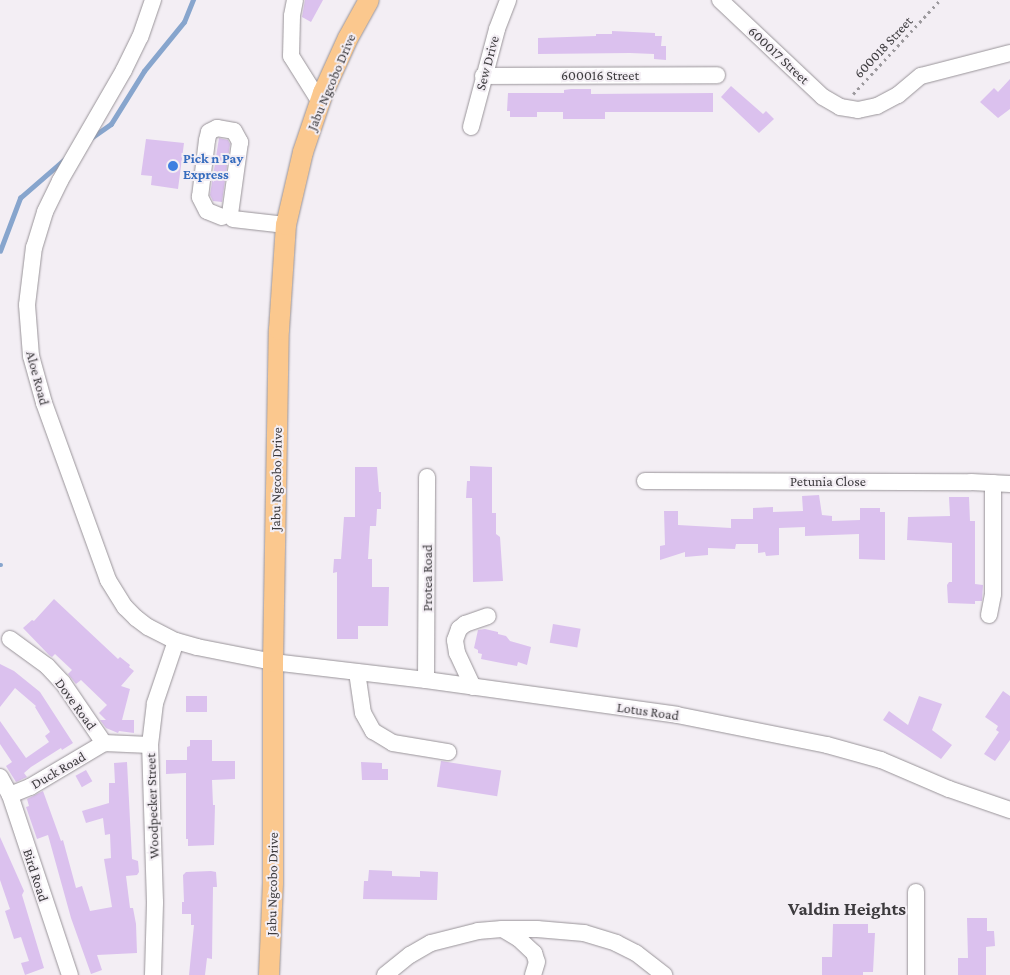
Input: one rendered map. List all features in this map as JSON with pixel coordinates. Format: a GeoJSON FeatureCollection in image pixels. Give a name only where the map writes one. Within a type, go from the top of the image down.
{"type":"FeatureCollection","features":[{"type":"Feature","properties":{"kind":"main road","name":"Jabu Ngcobo Drive"},"geometry":{"type":"LineString","coordinates":[[269,975],[273,882],[273,662],[279,330],[286,225],[303,152],[320,102],[348,38],[369,0]]}},
{"type":"Feature","properties":{"kind":"street","name":"Aloe Road"},"geometry":{"type":"LineString","coordinates":[[153,0],[140,37],[124,70],[45,212],[34,247],[29,279],[27,330],[31,356],[44,404],[108,580],[125,607],[136,618],[155,631],[176,641],[273,662]]}},
{"type":"Feature","properties":{"kind":"street"},"geometry":{"type":"LineString","coordinates":[[295,0],[291,56],[320,102]]}},
{"type":"Feature","properties":{"kind":"street","name":"Sew Drive"},"geometry":{"type":"LineString","coordinates":[[471,127],[496,29],[508,0]]}},
{"type":"Feature","properties":{"kind":"street","name":"600017 Street"},"geometry":{"type":"LineString","coordinates":[[720,0],[823,97],[840,107]]}},
{"type":"Feature","properties":{"kind":"street"},"geometry":{"type":"LineString","coordinates":[[840,107],[858,110],[876,106],[898,95],[921,76],[1010,53]]}},
{"type":"Feature","properties":{"kind":"street","name":"600016 Street"},"geometry":{"type":"LineString","coordinates":[[483,76],[717,75]]}},
{"type":"Feature","properties":{"kind":"street"},"geometry":{"type":"LineString","coordinates":[[228,217],[240,142],[234,131],[217,128],[209,132],[207,140],[200,197],[206,211],[228,217],[286,225]]}},
{"type":"Feature","properties":{"kind":"street","name":"Protea Road"},"geometry":{"type":"LineString","coordinates":[[426,680],[427,477]]}},
{"type":"Feature","properties":{"kind":"street","name":"Petunia Close"},"geometry":{"type":"LineString","coordinates":[[645,481],[1010,484]]}},
{"type":"Feature","properties":{"kind":"street"},"geometry":{"type":"LineString","coordinates":[[989,614],[993,594],[993,483]]}},
{"type":"Feature","properties":{"kind":"street"},"geometry":{"type":"LineString","coordinates":[[473,687],[457,653],[455,640],[459,629],[465,624],[488,616]]}},
{"type":"Feature","properties":{"kind":"street","name":"Dove Road"},"geometry":{"type":"LineString","coordinates":[[10,639],[47,666],[63,683],[104,743],[150,744]]}},
{"type":"Feature","properties":{"kind":"street","name":"Woodpecker Street"},"geometry":{"type":"LineString","coordinates":[[153,975],[155,902],[150,744],[154,703],[176,641]]}},
{"type":"Feature","properties":{"kind":"street","name":"Lotus Road"},"geometry":{"type":"LineString","coordinates":[[273,662],[426,680],[678,715],[827,744],[881,760],[949,789],[1010,810]]}},
{"type":"Feature","properties":{"kind":"street"},"geometry":{"type":"LineString","coordinates":[[357,672],[363,713],[372,731],[393,743],[448,752]]}},
{"type":"Feature","properties":{"kind":"street","name":"Duck Road"},"geometry":{"type":"LineString","coordinates":[[10,795],[30,787],[104,743]]}},
{"type":"Feature","properties":{"kind":"street","name":"Bird Road"},"geometry":{"type":"LineString","coordinates":[[0,777],[10,795],[70,975]]}},
{"type":"Feature","properties":{"kind":"street"},"geometry":{"type":"LineString","coordinates":[[916,892],[916,975]]}},
{"type":"Feature","properties":{"kind":"street"},"geometry":{"type":"LineString","coordinates":[[385,975],[410,955],[431,943],[478,930],[502,929],[584,933],[616,942],[636,953],[664,975]]}},
{"type":"Feature","properties":{"kind":"street"},"geometry":{"type":"LineString","coordinates":[[502,929],[519,939],[534,953],[537,962],[533,975]]}},
{"type":"Feature","properties":{"kind":"path","name":"600018 Street"},"geometry":{"type":"LineString","coordinates":[[840,107],[940,0]]}},
{"type":"Feature","properties":{"kind":"building"},"geometry":{"type":"Polygon","coordinates":[[[305,0],[323,0],[311,22],[302,17],[305,0]]]}},
{"type":"Feature","properties":{"kind":"building"},"geometry":{"type":"Polygon","coordinates":[[[612,31],[655,33],[655,36],[662,36],[661,46],[666,46],[666,60],[654,59],[654,54],[538,54],[538,38],[596,36],[596,34],[612,34],[612,31]]]}},
{"type":"Feature","properties":{"kind":"building"},"geometry":{"type":"Polygon","coordinates":[[[1010,79],[1010,109],[998,118],[980,102],[994,88],[998,92],[1010,79]]]}},
{"type":"Feature","properties":{"kind":"building"},"geometry":{"type":"Polygon","coordinates":[[[731,86],[763,114],[766,111],[774,119],[759,133],[721,97],[731,86]]]}},
{"type":"Feature","properties":{"kind":"building"},"geometry":{"type":"Polygon","coordinates":[[[591,89],[591,94],[713,93],[713,112],[605,112],[605,119],[563,119],[563,112],[537,112],[537,117],[510,117],[510,111],[507,111],[508,93],[564,93],[564,90],[591,89]]]}},
{"type":"Feature","properties":{"kind":"building"},"geometry":{"type":"Polygon","coordinates":[[[219,138],[228,140],[230,144],[222,202],[213,201],[210,195],[219,138]]]}},
{"type":"Feature","properties":{"kind":"building"},"geometry":{"type":"Polygon","coordinates":[[[146,139],[184,143],[178,189],[151,185],[152,176],[141,175],[146,139]]]}},
{"type":"Feature","properties":{"kind":"building"},"geometry":{"type":"Polygon","coordinates":[[[470,466],[492,467],[492,513],[496,513],[496,534],[500,537],[503,581],[473,582],[472,498],[466,498],[467,481],[470,481],[470,466]]]}},
{"type":"Feature","properties":{"kind":"building"},"geometry":{"type":"Polygon","coordinates":[[[355,467],[377,467],[379,492],[381,492],[381,509],[377,509],[376,526],[370,526],[368,559],[372,559],[372,587],[389,587],[388,626],[358,626],[358,639],[337,639],[337,572],[333,573],[334,559],[341,559],[344,517],[355,517],[355,467]]]}},
{"type":"Feature","properties":{"kind":"building"},"geometry":{"type":"Polygon","coordinates":[[[819,495],[822,515],[832,516],[832,521],[860,520],[860,508],[880,508],[880,512],[885,512],[885,560],[859,559],[859,534],[805,536],[805,527],[779,528],[779,555],[766,556],[765,552],[758,553],[758,544],[736,544],[735,549],[708,548],[708,555],[685,557],[685,552],[660,560],[660,546],[665,545],[664,511],[678,511],[678,525],[731,528],[731,519],[753,519],[753,508],[773,507],[773,512],[803,511],[802,496],[819,495]]]}},
{"type":"Feature","properties":{"kind":"building"},"geometry":{"type":"Polygon","coordinates":[[[949,497],[969,497],[970,521],[975,521],[975,584],[983,585],[982,601],[975,601],[975,604],[948,603],[947,585],[949,582],[952,582],[952,543],[907,540],[908,517],[950,516],[949,497]]]}},
{"type":"Feature","properties":{"kind":"building"},"geometry":{"type":"Polygon","coordinates":[[[54,599],[118,659],[120,657],[130,665],[129,667],[134,671],[121,686],[130,689],[122,720],[134,720],[134,733],[119,731],[118,733],[106,728],[100,720],[106,720],[99,713],[107,705],[81,680],[76,684],[68,674],[72,670],[55,654],[52,657],[49,655],[23,628],[32,620],[34,621],[54,599]]]}},
{"type":"Feature","properties":{"kind":"building"},"geometry":{"type":"Polygon","coordinates":[[[553,624],[581,629],[577,648],[550,643],[553,624]]]}},
{"type":"Feature","properties":{"kind":"building"},"geometry":{"type":"Polygon","coordinates":[[[485,629],[498,632],[498,634],[506,636],[510,641],[531,647],[527,665],[518,662],[517,666],[481,659],[482,654],[478,653],[478,650],[474,648],[478,630],[485,629]]]}},
{"type":"Feature","properties":{"kind":"building"},"geometry":{"type":"Polygon","coordinates":[[[0,664],[14,671],[40,692],[73,743],[62,750],[61,748],[31,767],[24,773],[27,777],[16,782],[6,766],[12,762],[0,744],[0,721],[26,758],[49,742],[45,736],[50,732],[36,706],[15,688],[0,707],[0,664]]]}},
{"type":"Feature","properties":{"kind":"building"},"geometry":{"type":"Polygon","coordinates":[[[1003,691],[1010,696],[1010,740],[995,761],[984,754],[999,732],[996,730],[998,726],[985,717],[1003,691]]]}},
{"type":"Feature","properties":{"kind":"building"},"geometry":{"type":"Polygon","coordinates":[[[186,696],[207,696],[207,712],[186,712],[186,696]]]}},
{"type":"Feature","properties":{"kind":"building"},"geometry":{"type":"Polygon","coordinates":[[[919,696],[942,704],[932,730],[952,745],[941,759],[883,720],[889,711],[908,725],[919,696]]]}},
{"type":"Feature","properties":{"kind":"building"},"geometry":{"type":"Polygon","coordinates":[[[190,740],[212,740],[212,761],[235,761],[235,779],[212,780],[213,805],[215,805],[214,845],[188,846],[188,839],[186,839],[186,773],[166,774],[166,760],[187,760],[187,747],[190,746],[190,740]]]}},
{"type":"Feature","properties":{"kind":"building"},"geometry":{"type":"Polygon","coordinates":[[[441,761],[501,771],[497,796],[437,787],[441,761]]]}},
{"type":"Feature","properties":{"kind":"building"},"geometry":{"type":"Polygon","coordinates":[[[127,762],[132,859],[138,861],[139,872],[137,875],[126,876],[130,908],[133,908],[136,924],[137,953],[97,955],[102,970],[91,974],[71,918],[48,835],[37,839],[26,807],[29,806],[27,799],[43,791],[61,841],[63,840],[76,888],[82,886],[90,911],[112,907],[104,859],[111,858],[110,834],[105,835],[103,818],[86,823],[82,811],[109,803],[109,783],[115,783],[114,763],[127,762]]]}},
{"type":"Feature","properties":{"kind":"building"},"geometry":{"type":"Polygon","coordinates":[[[361,762],[382,763],[382,769],[388,769],[388,780],[362,780],[361,762]]]}},
{"type":"Feature","properties":{"kind":"building"},"geometry":{"type":"Polygon","coordinates":[[[86,770],[92,781],[82,787],[76,776],[86,770]]]}},
{"type":"Feature","properties":{"kind":"building"},"geometry":{"type":"Polygon","coordinates":[[[0,837],[24,891],[22,895],[44,968],[25,975],[21,963],[29,961],[21,937],[14,939],[5,911],[10,909],[0,880],[0,837]]]}},
{"type":"Feature","properties":{"kind":"building"},"geometry":{"type":"Polygon","coordinates":[[[369,870],[392,871],[392,876],[420,877],[420,871],[438,872],[437,900],[363,899],[364,881],[368,881],[369,870]]]}},
{"type":"Feature","properties":{"kind":"building"},"geometry":{"type":"Polygon","coordinates":[[[186,872],[216,872],[217,887],[213,887],[212,959],[207,958],[205,975],[189,975],[194,925],[191,925],[191,914],[182,914],[182,902],[184,902],[183,875],[186,872]]]}},
{"type":"Feature","properties":{"kind":"building"},"geometry":{"type":"Polygon","coordinates":[[[967,918],[987,918],[987,931],[994,931],[995,946],[986,947],[986,975],[958,975],[958,958],[968,958],[967,918]]]}},
{"type":"Feature","properties":{"kind":"building"},"geometry":{"type":"Polygon","coordinates":[[[833,924],[868,924],[868,933],[875,933],[873,972],[863,972],[863,975],[822,975],[822,957],[832,957],[833,924]]]}},
{"type":"Feature","properties":{"kind":"waterway"},"geometry":{"type":"LineString","coordinates":[[91,138],[111,124],[144,71],[184,22],[193,0]]}},
{"type":"Feature","properties":{"kind":"waterway"},"geometry":{"type":"LineString","coordinates":[[0,251],[20,198],[66,158]]}},
{"type":"Feature","properties":{"kind":"place","name":"Pick n Pay Express"},"geometry":{"type":"Point","coordinates":[173,166]}},
{"type":"Feature","properties":{"kind":"district","name":"Valdin Heights"},"geometry":{"type":"Point","coordinates":[847,909]}}]}
